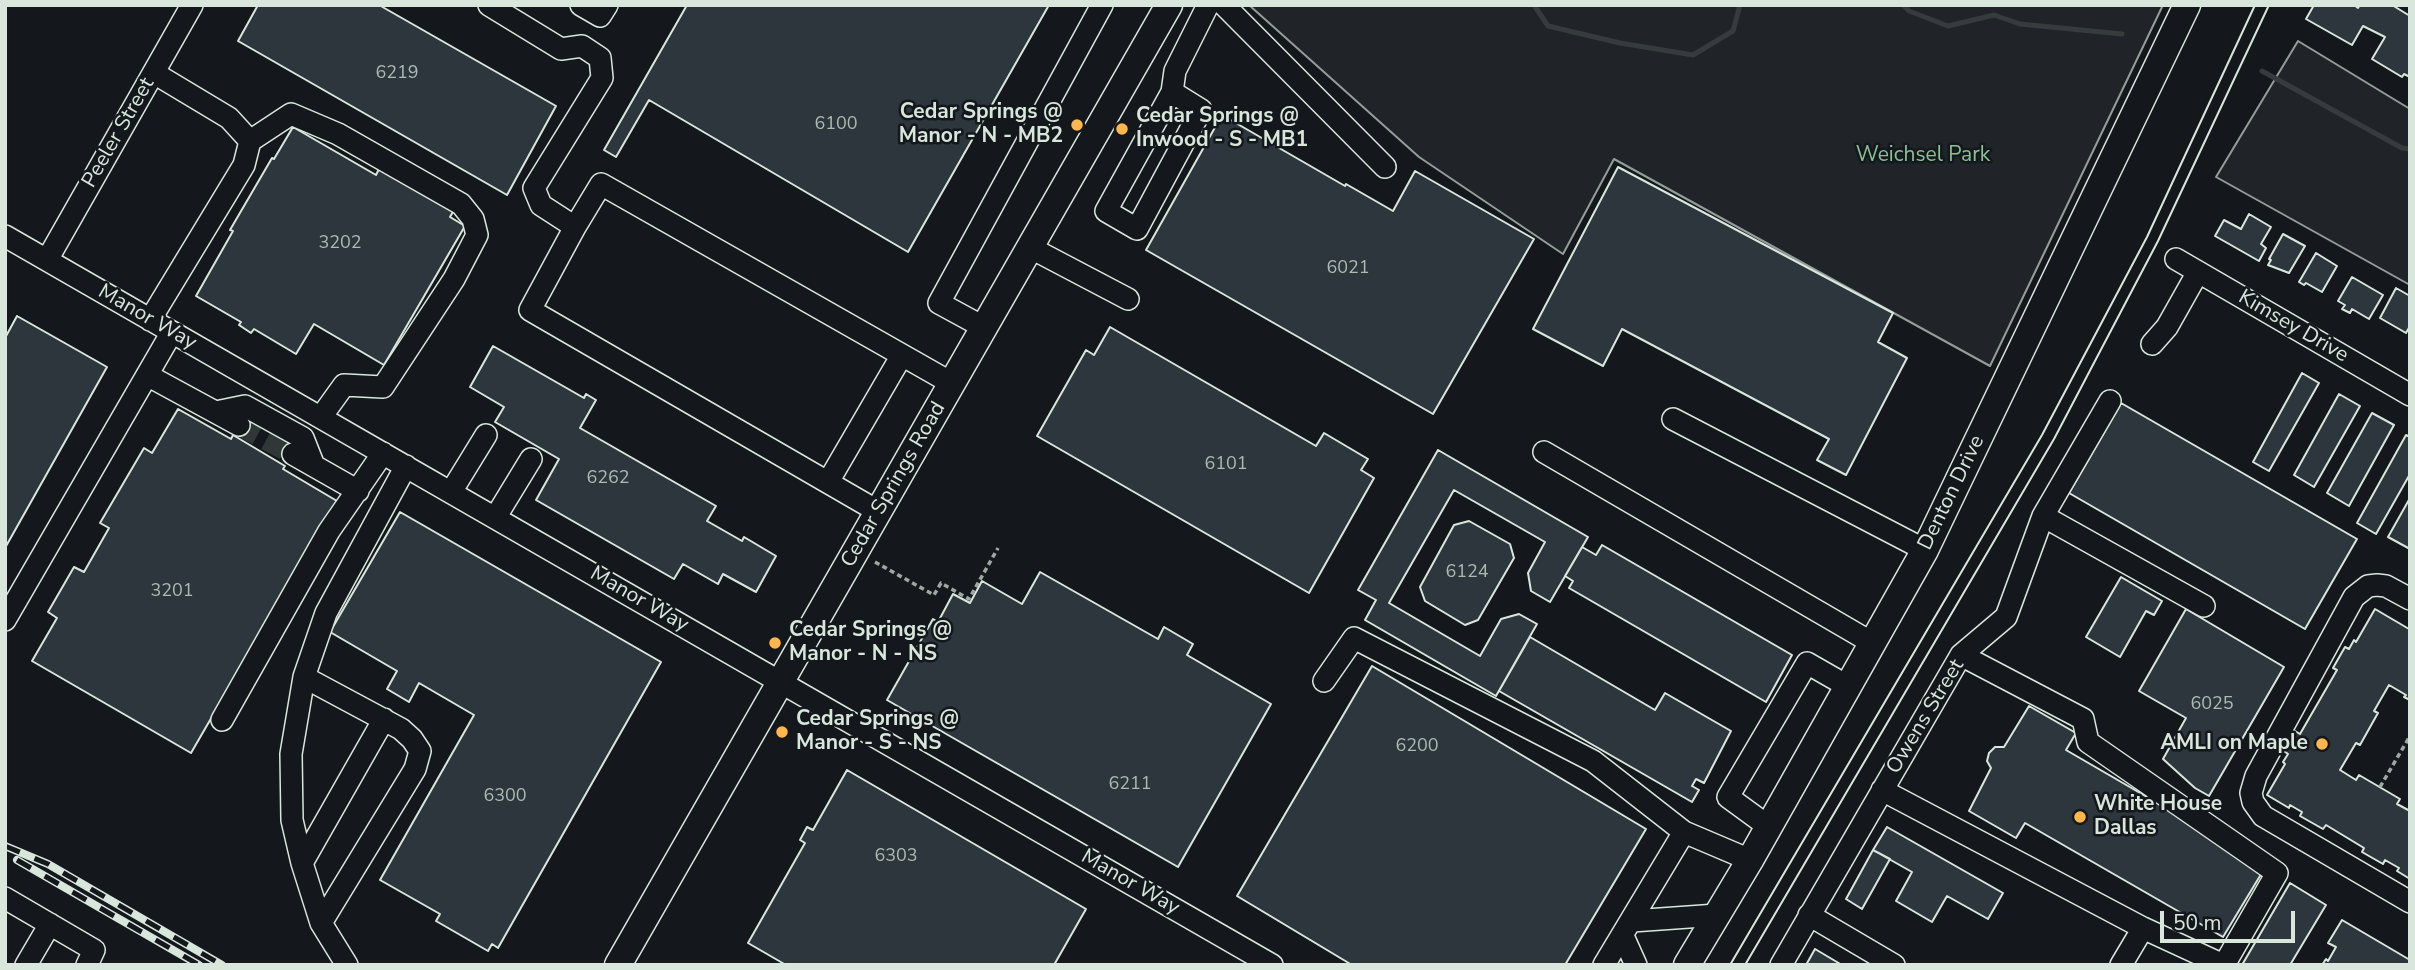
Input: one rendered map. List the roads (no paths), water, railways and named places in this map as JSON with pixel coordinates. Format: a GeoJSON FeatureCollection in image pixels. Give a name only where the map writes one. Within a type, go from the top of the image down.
{"type":"FeatureCollection","features":[{"type":"Feature","properties":{"kind":"main road","name":"Cedar Springs Road"},"geometry":{"type":"LineString","coordinates":[[618,965],[1169,5]]}},
{"type":"Feature","properties":{"kind":"main road","name":"Denton Drive"},"geometry":{"type":"LineString","coordinates":[[1687,965],[1874,644],[1925,550],[2188,5]]}},
{"type":"Feature","properties":{"kind":"street","name":"Peeler Street"},"geometry":{"type":"LineString","coordinates":[[47,260],[192,5]]}},
{"type":"Feature","properties":{"kind":"street"},"geometry":{"type":"LineString","coordinates":[[489,5],[561,49],[582,46],[600,58],[602,78],[534,188],[541,205],[575,227]]}},
{"type":"Feature","properties":{"kind":"street"},"geometry":{"type":"LineString","coordinates":[[581,5],[603,11],[582,46]]}},
{"type":"Feature","properties":{"kind":"street"},"geometry":{"type":"LineString","coordinates":[[985,328],[939,303],[1102,5]]}},
{"type":"Feature","properties":{"kind":"street"},"geometry":{"type":"LineString","coordinates":[[1172,92],[1201,110],[1137,229],[1105,211],[1172,92],[1175,71],[1208,5]]}},
{"type":"Feature","properties":{"kind":"street"},"geometry":{"type":"LineString","coordinates":[[1224,5],[1385,167]]}},
{"type":"Feature","properties":{"kind":"street"},"geometry":{"type":"LineString","coordinates":[[154,73],[229,118],[250,141]]}},
{"type":"Feature","properties":{"kind":"street"},"geometry":{"type":"LineString","coordinates":[[150,320],[244,165],[250,141],[291,114],[338,134],[461,204],[473,219],[477,235],[454,279],[383,387],[344,385],[321,417]]}},
{"type":"Feature","properties":{"kind":"street"},"geometry":{"type":"LineString","coordinates":[[879,512],[530,310],[575,227],[601,184],[953,384]]}},
{"type":"Feature","properties":{"kind":"street","name":"Manor Way"},"geometry":{"type":"LineString","coordinates":[[5,236],[1272,965]]}},
{"type":"Feature","properties":{"kind":"street"},"geometry":{"type":"LineString","coordinates":[[1031,248],[1128,299]]}},
{"type":"Feature","properties":{"kind":"street","name":"Kimsey Drive"},"geometry":{"type":"LineString","coordinates":[[2176,259],[2410,395]]}},
{"type":"Feature","properties":{"kind":"street"},"geometry":{"type":"LineString","coordinates":[[2152,344],[2167,327],[2198,272]]}},
{"type":"Feature","properties":{"kind":"street"},"geometry":{"type":"LineString","coordinates":[[5,620],[172,332]]}},
{"type":"Feature","properties":{"kind":"street"},"geometry":{"type":"LineString","coordinates":[[828,482],[902,355]]}},
{"type":"Feature","properties":{"kind":"street"},"geometry":{"type":"LineString","coordinates":[[147,375],[239,425]]}},
{"type":"Feature","properties":{"kind":"street","name":"Owens Street"},"geometry":{"type":"LineString","coordinates":[[1781,965],[1961,655],[2006,617],[2043,516],[2110,401]]}},
{"type":"Feature","properties":{"kind":"street"},"geometry":{"type":"LineString","coordinates":[[216,412],[245,406],[303,438],[314,466]]}},
{"type":"Feature","properties":{"kind":"street"},"geometry":{"type":"LineString","coordinates":[[1673,419],[1925,550]]}},
{"type":"Feature","properties":{"kind":"street"},"geometry":{"type":"LineString","coordinates":[[451,492],[486,435]]}},
{"type":"Feature","properties":{"kind":"street"},"geometry":{"type":"LineString","coordinates":[[1544,452],[1874,644]]}},
{"type":"Feature","properties":{"kind":"street"},"geometry":{"type":"LineString","coordinates":[[222,720],[329,531],[383,453]]}},
{"type":"Feature","properties":{"kind":"street"},"geometry":{"type":"LineString","coordinates":[[293,454],[359,491]]}},
{"type":"Feature","properties":{"kind":"street"},"geometry":{"type":"LineString","coordinates":[[495,518],[531,459]]}},
{"type":"Feature","properties":{"kind":"street"},"geometry":{"type":"LineString","coordinates":[[347,965],[321,923],[302,863],[292,820],[291,754],[304,677],[326,613],[406,466]]}},
{"type":"Feature","properties":{"kind":"street"},"geometry":{"type":"LineString","coordinates":[[2043,516],[2204,606]]}},
{"type":"Feature","properties":{"kind":"street"},"geometry":{"type":"LineString","coordinates":[[2410,598],[2386,586],[2377,585],[2368,586],[2354,597],[2256,776],[2251,793],[2253,802],[2263,816],[2410,902]]}},
{"type":"Feature","properties":{"kind":"street"},"geometry":{"type":"LineString","coordinates":[[1324,681],[1354,638],[1593,761],[1684,832],[1750,860]]}},
{"type":"Feature","properties":{"kind":"street"},"geometry":{"type":"LineString","coordinates":[[1882,790],[2143,928],[2224,965],[2277,873],[2088,742],[2083,719],[1961,655]]}},
{"type":"Feature","properties":{"kind":"street"},"geometry":{"type":"LineString","coordinates":[[1769,827],[1728,797],[1807,663],[1849,687]]}},
{"type":"Feature","properties":{"kind":"street"},"geometry":{"type":"LineString","coordinates":[[304,677],[384,719],[412,739],[420,751],[415,769],[321,923]]}},
{"type":"Feature","properties":{"kind":"street"},"geometry":{"type":"LineString","coordinates":[[302,863],[384,719]]}},
{"type":"Feature","properties":{"kind":"street"},"geometry":{"type":"LineString","coordinates":[[1604,965],[1684,832]]}},
{"type":"Feature","properties":{"kind":"street"},"geometry":{"type":"LineString","coordinates":[[5,898],[94,950],[87,965]]}},
{"type":"Feature","properties":{"kind":"street"},"geometry":{"type":"LineString","coordinates":[[1627,928],[1717,915]]}},
{"type":"Feature","properties":{"kind":"street"},"geometry":{"type":"LineString","coordinates":[[1809,915],[1894,965]]}},
{"type":"Feature","properties":{"kind":"street"},"geometry":{"type":"LineString","coordinates":[[26,965],[50,924]]}},
{"type":"Feature","properties":{"kind":"street"},"geometry":{"type":"LineString","coordinates":[[1627,928],[1636,965]]}},
{"type":"Feature","properties":{"kind":"street"},"geometry":{"type":"LineString","coordinates":[[2121,965],[2143,928]]}},
{"type":"Feature","properties":{"kind":"waterway"},"geometry":{"type":"LineString","coordinates":[[1534,5],[1548,26],[1620,43],[1693,55],[1733,31],[1740,5]]}},
{"type":"Feature","properties":{"kind":"waterway"},"geometry":{"type":"LineString","coordinates":[[1903,5],[1909,11],[1948,26],[1994,15],[2020,24],[2122,34]]}},
{"type":"Feature","properties":{"kind":"waterway"},"geometry":{"type":"LineString","coordinates":[[2262,71],[2402,148],[2410,149]]}},
{"type":"Feature","properties":{"kind":"tunnel"},"geometry":{"type":"LineString","coordinates":[[239,425],[293,454]]}},
{"type":"Feature","properties":{"kind":"tram line"},"geometry":{"type":"LineString","coordinates":[[1730,965],[2042,435],[2147,237],[2255,5]]}},
{"type":"Feature","properties":{"kind":"tram line"},"geometry":{"type":"LineString","coordinates":[[1745,965],[2054,439],[2158,241],[2269,5]]}},
{"type":"Feature","properties":{"kind":"railway"},"geometry":{"type":"LineString","coordinates":[[5,846],[48,864],[222,965]]}},
{"type":"Feature","properties":{"kind":"railway"},"geometry":{"type":"LineString","coordinates":[[17,860],[199,965]]}},
{"type":"Feature","properties":{"kind":"place","name":"Cedar Springs @ Manor - N - MB2"},"geometry":{"type":"Point","coordinates":[1077,125]}},
{"type":"Feature","properties":{"kind":"place","name":"Cedar Springs @ Inwood - S - MB1"},"geometry":{"type":"Point","coordinates":[1122,129]}},
{"type":"Feature","properties":{"kind":"place","name":"Cedar Springs @ Manor - N - NS"},"geometry":{"type":"Point","coordinates":[775,643]}},
{"type":"Feature","properties":{"kind":"place","name":"Cedar Springs @ Manor - S - NS"},"geometry":{"type":"Point","coordinates":[782,732]}},
{"type":"Feature","properties":{"kind":"place","name":"AMLI on Maple"},"geometry":{"type":"Point","coordinates":[2322,744]}},
{"type":"Feature","properties":{"kind":"place","name":"White House Dallas"},"geometry":{"type":"Point","coordinates":[2080,817]}},
{"type":"Feature","properties":{"kind":"park label","name":"Weichsel Park"},"geometry":{"type":"Point","coordinates":[1923,156]}}]}
